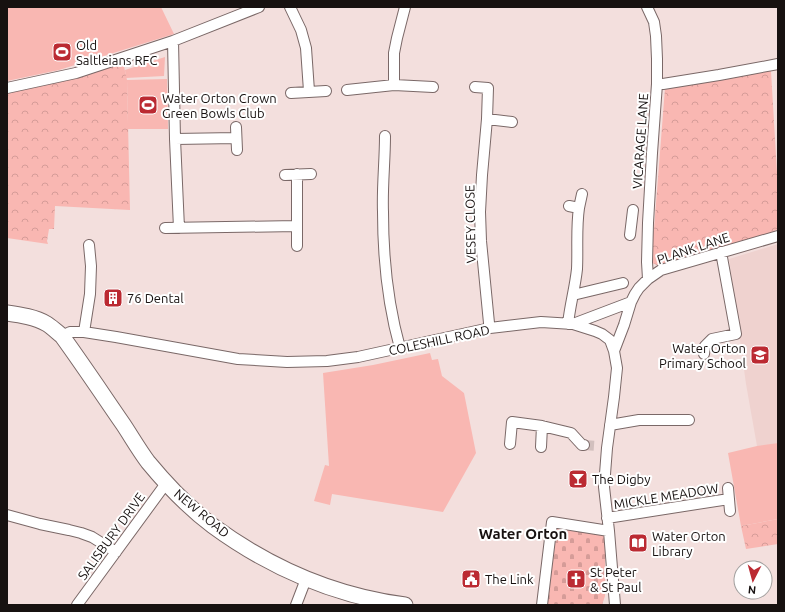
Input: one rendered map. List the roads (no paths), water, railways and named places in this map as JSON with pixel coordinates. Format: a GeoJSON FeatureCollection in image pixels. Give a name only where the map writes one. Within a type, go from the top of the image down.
{"type":"FeatureCollection","features":[{"type":"Feature","properties":{"kind":"main road"},"geometry":{"type":"LineString","coordinates":[[7,313],[26,316],[47,324],[62,336]]}},
{"type":"Feature","properties":{"kind":"main road","name":"NEW ROAD"},"geometry":{"type":"LineString","coordinates":[[62,336],[147,460],[166,482],[194,510],[212,525],[264,559],[306,579],[346,593],[405,605]]}},
{"type":"Feature","properties":{"kind":"street"},"geometry":{"type":"LineString","coordinates":[[7,88],[76,73],[173,41],[259,7]]}},
{"type":"Feature","properties":{"kind":"street"},"geometry":{"type":"LineString","coordinates":[[290,7],[301,30],[306,48],[309,91]]}},
{"type":"Feature","properties":{"kind":"street"},"geometry":{"type":"LineString","coordinates":[[394,85],[394,53],[405,7]]}},
{"type":"Feature","properties":{"kind":"street","name":"VICARAGE LANE"},"geometry":{"type":"LineString","coordinates":[[647,7],[654,22],[657,59],[657,84],[648,223],[648,279]]}},
{"type":"Feature","properties":{"kind":"street"},"geometry":{"type":"LineString","coordinates":[[173,41],[179,228]]}},
{"type":"Feature","properties":{"kind":"street"},"geometry":{"type":"LineString","coordinates":[[657,84],[719,75],[778,64]]}},
{"type":"Feature","properties":{"kind":"street"},"geometry":{"type":"LineString","coordinates":[[347,90],[394,85],[433,87]]}},
{"type":"Feature","properties":{"kind":"street","name":"VESEY CLOSE"},"geometry":{"type":"LineString","coordinates":[[475,87],[488,88],[480,212],[481,241],[490,328]]}},
{"type":"Feature","properties":{"kind":"street"},"geometry":{"type":"LineString","coordinates":[[292,93],[326,91]]}},
{"type":"Feature","properties":{"kind":"street"},"geometry":{"type":"LineString","coordinates":[[487,119],[512,122]]}},
{"type":"Feature","properties":{"kind":"street"},"geometry":{"type":"LineString","coordinates":[[236,127],[237,150]]}},
{"type":"Feature","properties":{"kind":"street"},"geometry":{"type":"LineString","coordinates":[[385,136],[382,211],[384,253],[388,289],[400,348]]}},
{"type":"Feature","properties":{"kind":"street"},"geometry":{"type":"LineString","coordinates":[[176,139],[236,138]]}},
{"type":"Feature","properties":{"kind":"street"},"geometry":{"type":"LineString","coordinates":[[385,148],[396,148]]}},
{"type":"Feature","properties":{"kind":"street"},"geometry":{"type":"LineString","coordinates":[[297,174],[297,246]]}},
{"type":"Feature","properties":{"kind":"street"},"geometry":{"type":"LineString","coordinates":[[285,175],[311,174]]}},
{"type":"Feature","properties":{"kind":"street"},"geometry":{"type":"LineString","coordinates":[[582,194],[574,207],[578,217],[577,268],[570,307],[571,324],[631,302]]}},
{"type":"Feature","properties":{"kind":"street"},"geometry":{"type":"LineString","coordinates":[[630,235],[633,210]]}},
{"type":"Feature","properties":{"kind":"street"},"geometry":{"type":"LineString","coordinates":[[632,222],[648,223]]}},
{"type":"Feature","properties":{"kind":"street"},"geometry":{"type":"LineString","coordinates":[[165,228],[297,226]]}},
{"type":"Feature","properties":{"kind":"street","name":"PLANK LANE"},"geometry":{"type":"LineString","coordinates":[[614,351],[631,302],[639,288],[648,279],[661,270],[778,236]]}},
{"type":"Feature","properties":{"kind":"street"},"geometry":{"type":"LineString","coordinates":[[84,332],[90,294],[91,266],[89,245]]}},
{"type":"Feature","properties":{"kind":"street"},"geometry":{"type":"LineString","coordinates":[[704,354],[705,346],[712,339],[736,334],[721,252]]}},
{"type":"Feature","properties":{"kind":"street"},"geometry":{"type":"LineString","coordinates":[[573,295],[623,283]]}},
{"type":"Feature","properties":{"kind":"street","name":"COLESHILL ROAD"},"geometry":{"type":"LineString","coordinates":[[62,336],[70,332],[84,332],[238,359],[287,362],[327,361],[358,357],[490,328],[541,322],[571,324],[586,327],[602,334],[610,340],[614,351],[617,368],[610,425],[602,447],[604,487],[615,605]]}},
{"type":"Feature","properties":{"kind":"street"},"geometry":{"type":"LineString","coordinates":[[610,425],[639,420],[689,420]]}},
{"type":"Feature","properties":{"kind":"street"},"geometry":{"type":"LineString","coordinates":[[510,444],[512,422],[542,426],[571,433],[582,445],[584,445]]}},
{"type":"Feature","properties":{"kind":"street"},"geometry":{"type":"LineString","coordinates":[[541,447],[542,426]]}},
{"type":"Feature","properties":{"kind":"street","name":"SALISBURY DRIVE"},"geometry":{"type":"LineString","coordinates":[[77,605],[166,482]]}},
{"type":"Feature","properties":{"kind":"street","name":"MICKLE MEADOW"},"geometry":{"type":"LineString","coordinates":[[728,488],[730,511]]}},
{"type":"Feature","properties":{"kind":"street","name":"MICKLE MEADOW"},"geometry":{"type":"LineString","coordinates":[[607,518],[729,499]]}},
{"type":"Feature","properties":{"kind":"street"},"geometry":{"type":"LineString","coordinates":[[7,515],[81,533],[116,552]]}},
{"type":"Feature","properties":{"kind":"street"},"geometry":{"type":"LineString","coordinates":[[542,605],[552,522],[609,531]]}},
{"type":"Feature","properties":{"kind":"street"},"geometry":{"type":"LineString","coordinates":[[296,605],[306,579]]}},
{"type":"Feature","properties":{"kind":"tunnel"},"geometry":{"type":"LineString","coordinates":[[584,445],[598,446]]}},
{"type":"Feature","properties":{"kind":"place","name":"Old Saltleians RFC"},"geometry":{"type":"Point","coordinates":[62,52]}},
{"type":"Feature","properties":{"kind":"place","name":"Water Orton Crown Green Bowls Club"},"geometry":{"type":"Point","coordinates":[148,105]}},
{"type":"Feature","properties":{"kind":"place","name":"76 Dental"},"geometry":{"type":"Point","coordinates":[113,298]}},
{"type":"Feature","properties":{"kind":"place","name":"Water Orton Primary School"},"geometry":{"type":"Point","coordinates":[760,355]}},
{"type":"Feature","properties":{"kind":"place","name":"The Digby"},"geometry":{"type":"Point","coordinates":[578,479]}},
{"type":"Feature","properties":{"kind":"place","name":"Water Orton Library"},"geometry":{"type":"Point","coordinates":[638,543]}},
{"type":"Feature","properties":{"kind":"place","name":"The Link"},"geometry":{"type":"Point","coordinates":[471,579]}},
{"type":"Feature","properties":{"kind":"place","name":"St Peter & St Paul"},"geometry":{"type":"Point","coordinates":[576,579]}},
{"type":"Feature","properties":{"kind":"district","name":"Water Orton"},"geometry":{"type":"Point","coordinates":[523,533]}}]}
